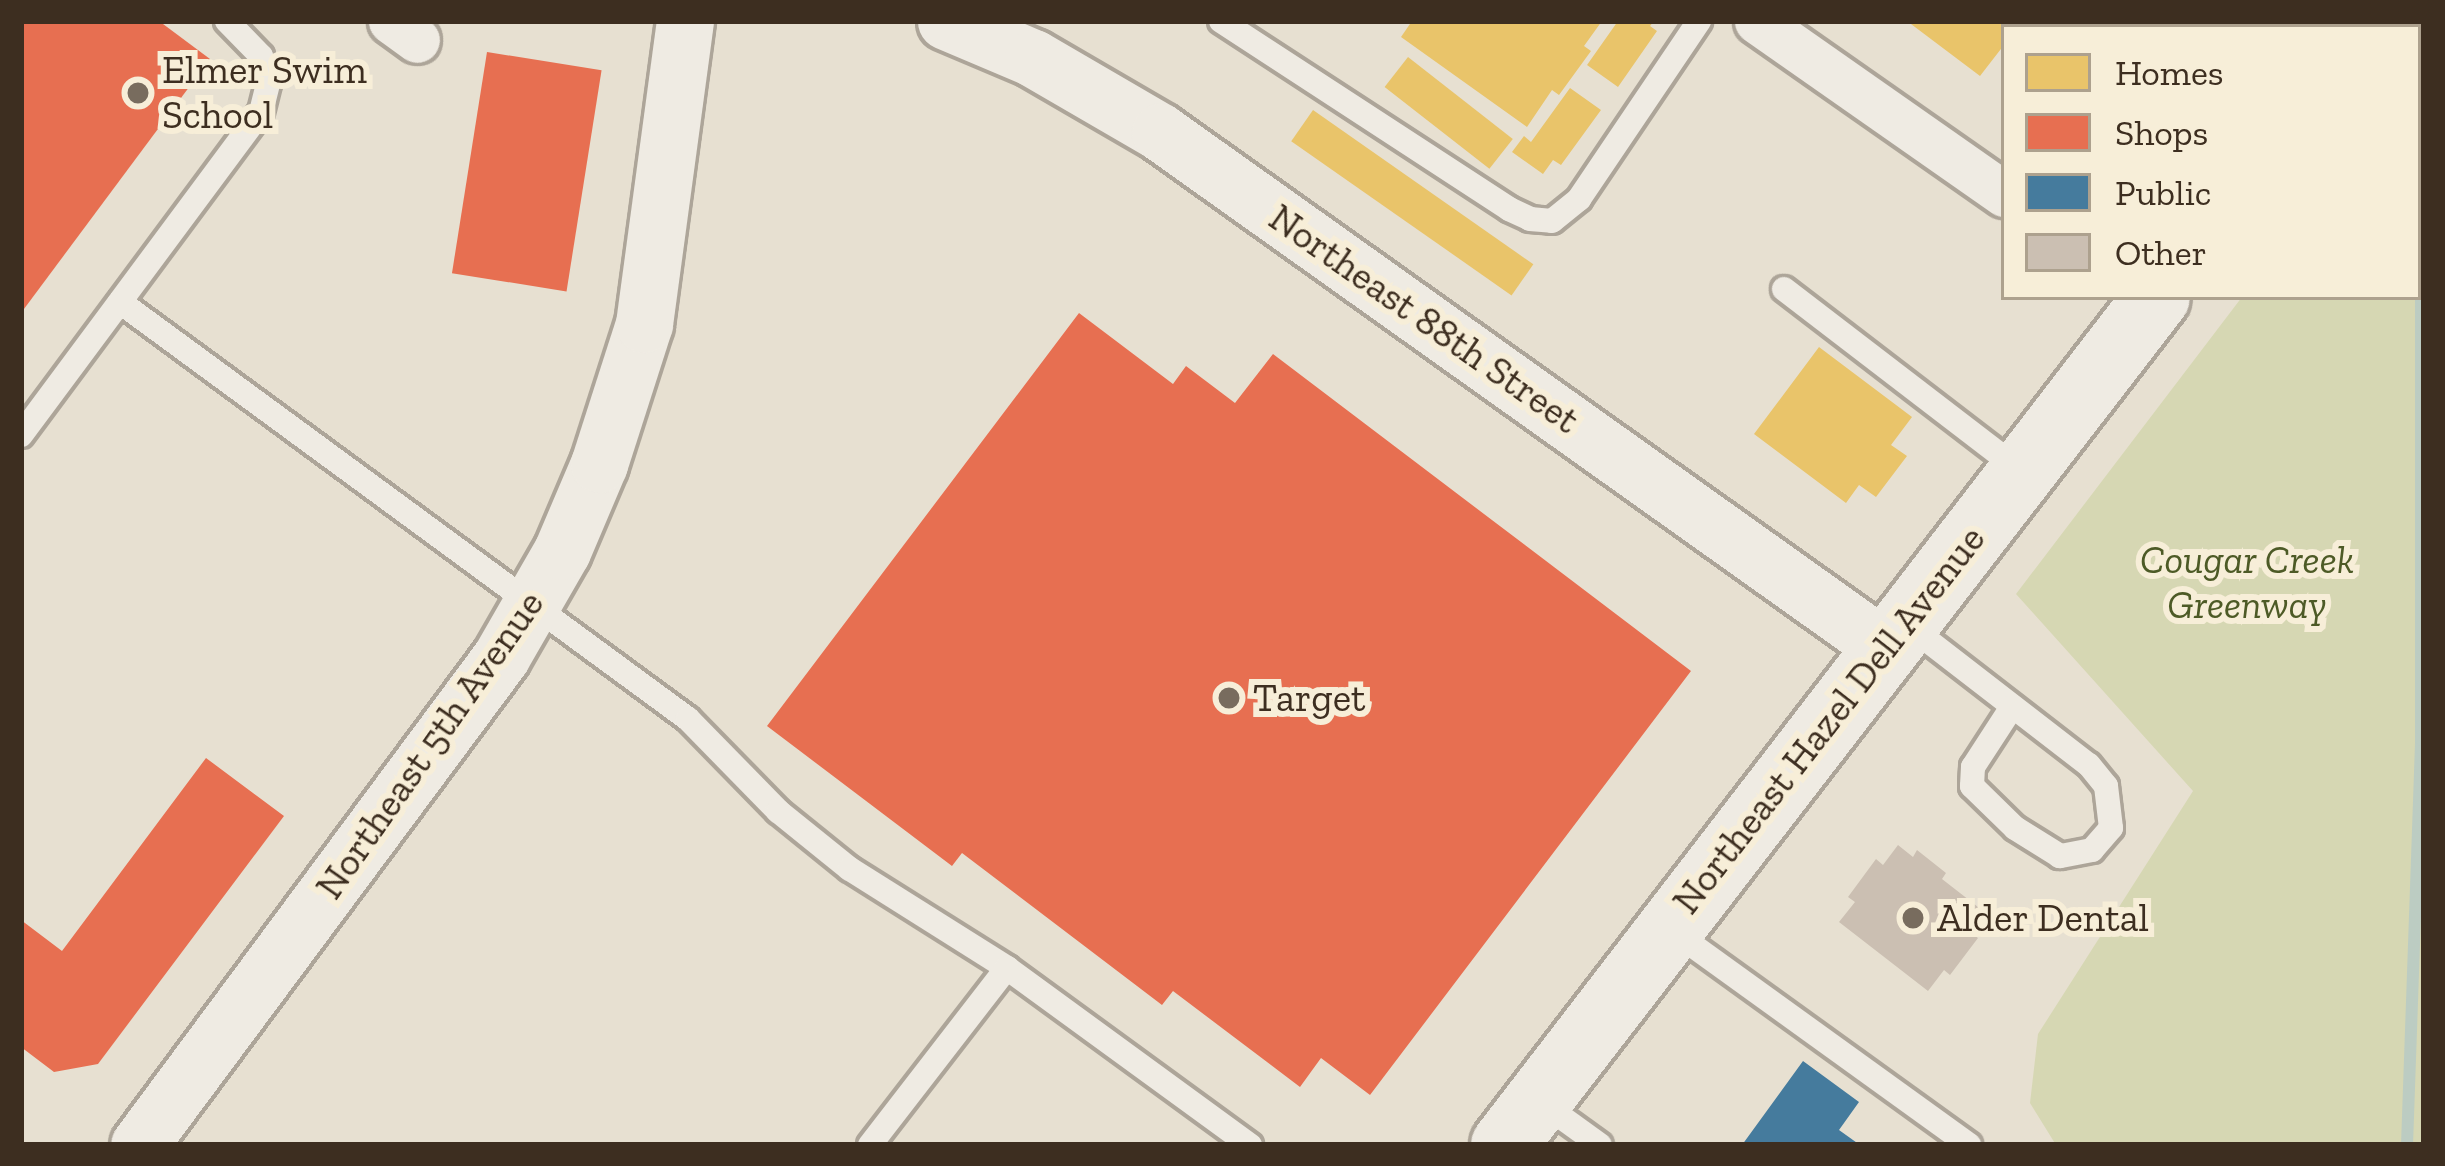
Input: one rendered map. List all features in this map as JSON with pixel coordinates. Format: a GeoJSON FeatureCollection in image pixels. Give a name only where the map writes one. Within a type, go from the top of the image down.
{"type":"FeatureCollection","features":[{"type":"Feature","properties":{"kind":"main road","name":"Northeast Hazel Dell Avenue"},"geometry":{"type":"LineString","coordinates":[[1521,1123],[2152,300]]}},
{"type":"Feature","properties":{"kind":"street","name":"Northeast 5th Avenue"},"geometry":{"type":"LineString","coordinates":[[140,1145],[534,605],[599,464],[644,324],[685,21]]}},
{"type":"Feature","properties":{"kind":"street","name":"Northeast 88th Street"},"geometry":{"type":"LineString","coordinates":[[946,21],[1049,66],[1160,132],[1893,634]]}},
{"type":"Feature","properties":{"kind":"street"},"geometry":{"type":"LineString","coordinates":[[1756,21],[2001,192]]}},
{"type":"Feature","properties":{"kind":"lane"},"geometry":{"type":"LineString","coordinates":[[21,435],[265,102],[267,73],[261,56],[227,21]]}},
{"type":"Feature","properties":{"kind":"lane"},"geometry":{"type":"LineString","coordinates":[[1221,21],[1509,209],[1530,220],[1552,221],[1580,200],[1699,21]]}},
{"type":"Feature","properties":{"kind":"lane"},"geometry":{"type":"LineString","coordinates":[[1784,289],[2021,470]]}},
{"type":"Feature","properties":{"kind":"lane"},"geometry":{"type":"LineString","coordinates":[[120,302],[688,719],[778,811],[832,855],[1007,968],[1250,1145]]}},
{"type":"Feature","properties":{"kind":"lane"},"geometry":{"type":"LineString","coordinates":[[1893,634],[2012,706],[2089,764],[2106,786],[2111,828],[2092,850],[2060,856],[2015,828],[1972,786],[1973,767],[2012,706]]}},
{"type":"Feature","properties":{"kind":"lane"},"geometry":{"type":"LineString","coordinates":[[1669,928],[1969,1145]]}},
{"type":"Feature","properties":{"kind":"lane"},"geometry":{"type":"LineString","coordinates":[[870,1145],[1007,968]]}},
{"type":"Feature","properties":{"kind":"lane"},"geometry":{"type":"LineString","coordinates":[[1521,1123],[1600,1145]]}},
{"type":"Feature","properties":{"kind":"green space","name":"Cougar Creek Greenway"},"geometry":{"type":"Polygon","coordinates":[[[2424,58],[2424,1145],[2056,1145],[2030,1103],[2038,1034],[2193,791],[2016,594],[2240,300],[2421,300],[2424,58]]]}},
{"type":"Feature","properties":{"kind":"building: Homes"},"geometry":{"type":"Polygon","coordinates":[[[1412,21],[1602,21],[1584,46],[1591,51],[1559,95],[1552,90],[1527,127],[1401,37],[1412,21]]]}},
{"type":"Feature","properties":{"kind":"building: Homes"},"geometry":{"type":"Polygon","coordinates":[[[1618,21],[1654,21],[1650,26],[1657,31],[1618,87],[1587,65],[1618,21]]]}},
{"type":"Feature","properties":{"kind":"building: Homes"},"geometry":{"type":"Polygon","coordinates":[[[1907,21],[2022,21],[2001,24],[2001,49],[1980,76],[1907,21]]]}},
{"type":"Feature","properties":{"kind":"building: Homes"},"geometry":{"type":"Polygon","coordinates":[[[2118,21],[2122,24],[2044,24],[2118,21]]]}},
{"type":"Feature","properties":{"kind":"building: Homes"},"geometry":{"type":"Polygon","coordinates":[[[1408,57],[1513,139],[1489,169],[1385,87],[1408,57]]]}},
{"type":"Feature","properties":{"kind":"building: Homes"},"geometry":{"type":"Polygon","coordinates":[[[1570,88],[1601,110],[1561,165],[1553,160],[1543,174],[1512,152],[1524,136],[1531,142],[1570,88]]]}},
{"type":"Feature","properties":{"kind":"building: Homes"},"geometry":{"type":"Polygon","coordinates":[[[1313,110],[1533,264],[1512,295],[1291,141],[1313,110]]]}},
{"type":"Feature","properties":{"kind":"building: Homes"},"geometry":{"type":"Polygon","coordinates":[[[1819,347],[1912,417],[1891,445],[1907,456],[1876,497],[1859,485],[1846,503],[1754,434],[1819,347]]]}},
{"type":"Feature","properties":{"kind":"building: Shops"},"geometry":{"type":"Polygon","coordinates":[[[21,21],[159,21],[210,59],[21,313],[21,21]]]}},
{"type":"Feature","properties":{"kind":"building: Shops"},"geometry":{"type":"Polygon","coordinates":[[[487,52],[602,70],[567,291],[452,273],[487,52]]]}},
{"type":"Feature","properties":{"kind":"building: Shops","name":"Target"},"geometry":{"type":"Polygon","coordinates":[[[1079,313],[1173,384],[1186,366],[1235,403],[1273,354],[1691,671],[1370,1095],[1321,1058],[1300,1087],[1173,991],[1162,1005],[962,853],[952,866],[767,726],[1079,313]]]}},
{"type":"Feature","properties":{"kind":"building: Shops"},"geometry":{"type":"Polygon","coordinates":[[[206,758],[284,816],[98,1064],[54,1072],[21,1047],[21,920],[62,951],[206,758]]]}},
{"type":"Feature","properties":{"kind":"building: Public"},"geometry":{"type":"Polygon","coordinates":[[[1803,1061],[1859,1102],[1839,1130],[1860,1145],[1742,1145],[1803,1061]]]}},
{"type":"Feature","properties":{"kind":"building: Other","name":"Alder Dental"},"geometry":{"type":"Polygon","coordinates":[[[1898,845],[1913,857],[1917,850],[1946,873],[1942,879],[1987,914],[1972,933],[1978,938],[1950,975],[1944,970],[1928,991],[1839,922],[1855,902],[1848,897],[1876,859],[1883,865],[1898,845]]]}},
{"type":"Feature","properties":{"kind":"waterway"},"geometry":{"type":"LineString","coordinates":[[2407,1145],[2421,740],[2421,257]]}},
{"type":"Feature","properties":{"kind":"place","name":"Elmer Swim School"},"geometry":{"type":"Point","coordinates":[138,93]}},
{"type":"Feature","properties":{"kind":"place","name":"Target"},"geometry":{"type":"Point","coordinates":[1229,698]}},
{"type":"Feature","properties":{"kind":"place","name":"Alder Dental"},"geometry":{"type":"Point","coordinates":[1913,918]}}]}
